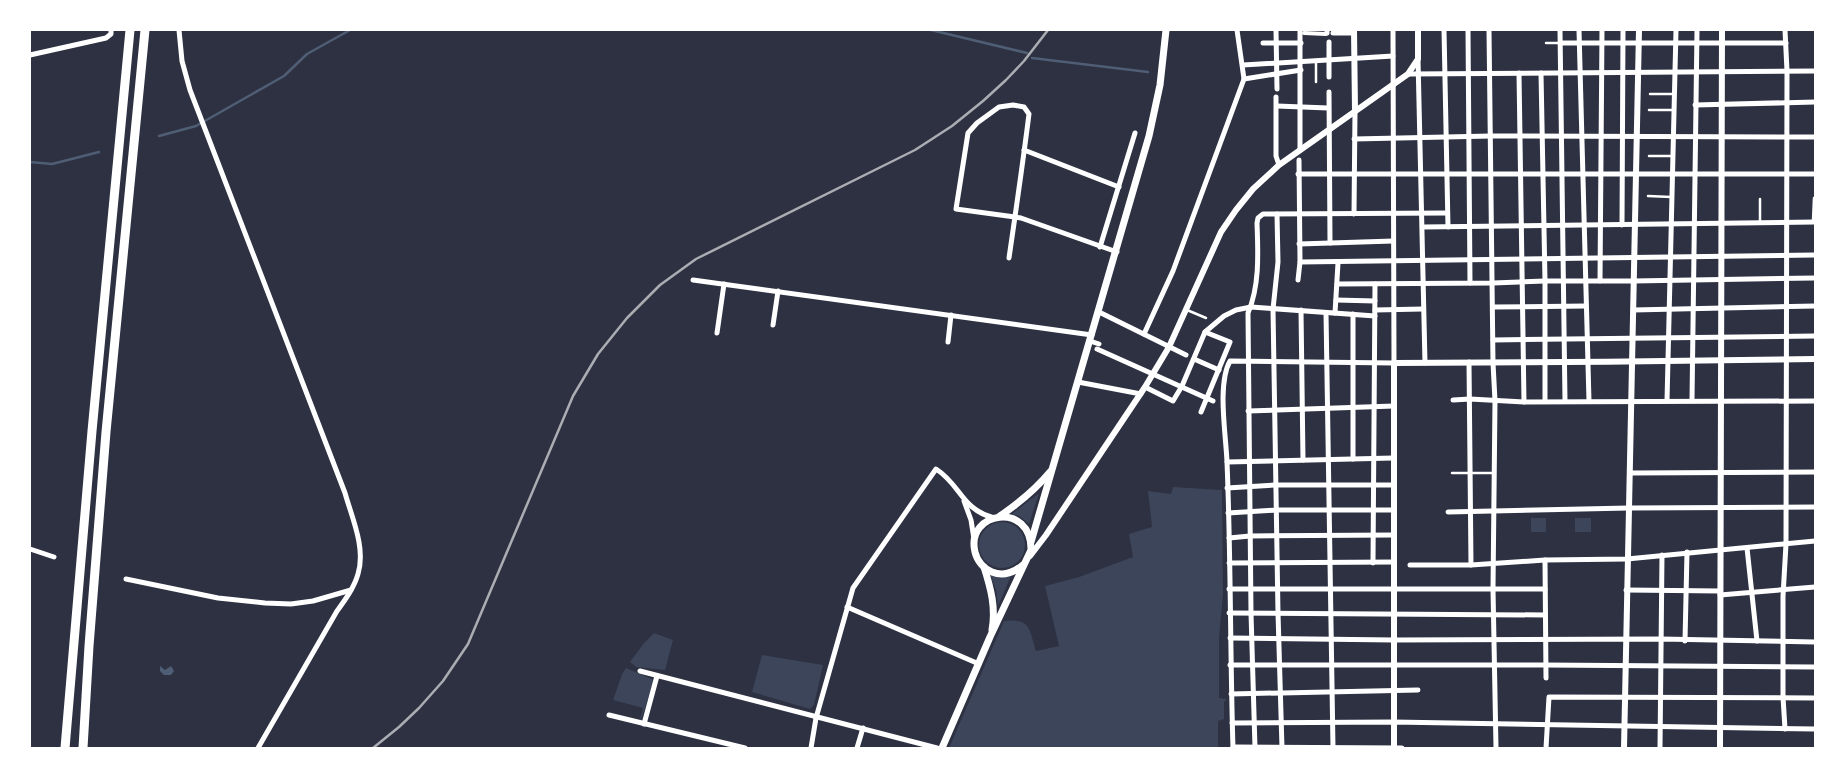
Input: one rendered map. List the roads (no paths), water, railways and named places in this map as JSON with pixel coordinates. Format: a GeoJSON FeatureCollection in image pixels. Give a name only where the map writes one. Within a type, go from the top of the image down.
{"type":"FeatureCollection","features":[{"type":"Feature","properties":{"kind":"highway"},"geometry":{"type":"LineString","coordinates":[[65,748],[92,431],[130,30]]}},
{"type":"Feature","properties":{"kind":"highway"},"geometry":{"type":"LineString","coordinates":[[83,748],[106,432],[144,30]]}},
{"type":"Feature","properties":{"kind":"main road"},"geometry":{"type":"LineString","coordinates":[[942,748],[990,637],[1026,561],[1031,542],[1031,532],[1053,468],[1149,136],[1160,85],[1166,30]]}},
{"type":"Feature","properties":{"kind":"main road"},"geometry":{"type":"LineString","coordinates":[[990,637],[994,610],[992,593],[984,567],[975,554],[974,539],[981,526],[1017,504],[1038,486],[1053,468]]}},
{"type":"Feature","properties":{"kind":"main road"},"geometry":{"type":"LineString","coordinates":[[996,517],[1016,520],[1031,532]]}},
{"type":"Feature","properties":{"kind":"main road"},"geometry":{"type":"LineString","coordinates":[[984,567],[1000,574],[1009,573],[1018,570],[1026,561]]}},
{"type":"Feature","properties":{"kind":"street"},"geometry":{"type":"LineString","coordinates":[[30,55],[106,38],[111,34],[111,30]]}},
{"type":"Feature","properties":{"kind":"street"},"geometry":{"type":"LineString","coordinates":[[179,30],[182,61],[190,90],[345,493],[360,552],[358,573],[352,590],[337,611],[258,748]]}},
{"type":"Feature","properties":{"kind":"street"},"geometry":{"type":"LineString","coordinates":[[1144,334],[1176,264],[1244,79],[1237,30]]}},
{"type":"Feature","properties":{"kind":"street"},"geometry":{"type":"LineString","coordinates":[[1276,30],[1277,89]]}},
{"type":"Feature","properties":{"kind":"street"},"geometry":{"type":"LineString","coordinates":[[1393,30],[1394,748]]}},
{"type":"Feature","properties":{"kind":"street"},"geometry":{"type":"LineString","coordinates":[[1418,30],[1425,363]]}},
{"type":"Feature","properties":{"kind":"street"},"geometry":{"type":"LineString","coordinates":[[1444,30],[1448,227]]}},
{"type":"Feature","properties":{"kind":"street"},"geometry":{"type":"LineString","coordinates":[[1468,30],[1470,283]]}},
{"type":"Feature","properties":{"kind":"street"},"geometry":{"type":"LineString","coordinates":[[1489,30],[1495,401],[1493,589],[1496,748]]}},
{"type":"Feature","properties":{"kind":"street"},"geometry":{"type":"LineString","coordinates":[[1560,30],[1566,401]]}},
{"type":"Feature","properties":{"kind":"street"},"geometry":{"type":"LineString","coordinates":[[1579,30],[1589,401]]}},
{"type":"Feature","properties":{"kind":"street"},"geometry":{"type":"LineString","coordinates":[[1600,281],[1602,30]]}},
{"type":"Feature","properties":{"kind":"street"},"geometry":{"type":"LineString","coordinates":[[1622,225],[1623,30]]}},
{"type":"Feature","properties":{"kind":"street"},"geometry":{"type":"LineString","coordinates":[[1624,748],[1632,281],[1639,30]]}},
{"type":"Feature","properties":{"kind":"street"},"geometry":{"type":"LineString","coordinates":[[1667,401],[1676,30]]}},
{"type":"Feature","properties":{"kind":"street"},"geometry":{"type":"LineString","coordinates":[[1692,400],[1697,30]]}},
{"type":"Feature","properties":{"kind":"street"},"geometry":{"type":"LineString","coordinates":[[1720,748],[1722,30]]}},
{"type":"Feature","properties":{"kind":"street"},"geometry":{"type":"LineString","coordinates":[[1785,30],[1787,71],[1786,544],[1783,596],[1783,697],[1785,729]]}},
{"type":"Feature","properties":{"kind":"street"},"geometry":{"type":"LineString","coordinates":[[1300,150],[1302,32],[1354,32],[1354,214]]}},
{"type":"Feature","properties":{"kind":"street"},"geometry":{"type":"LineString","coordinates":[[1328,33],[1329,77]]}},
{"type":"Feature","properties":{"kind":"street"},"geometry":{"type":"LineString","coordinates":[[1263,43],[1301,43]]}},
{"type":"Feature","properties":{"kind":"street"},"geometry":{"type":"LineString","coordinates":[[1560,43],[1786,43]]}},
{"type":"Feature","properties":{"kind":"street"},"geometry":{"type":"LineString","coordinates":[[1243,65],[1393,56]]}},
{"type":"Feature","properties":{"kind":"street"},"geometry":{"type":"LineString","coordinates":[[1026,561],[1046,535],[1154,373],[1169,347],[1221,232],[1253,189],[1279,165],[1408,74],[1418,59]]}},
{"type":"Feature","properties":{"kind":"street"},"geometry":{"type":"LineString","coordinates":[[1244,79],[1301,70]]}},
{"type":"Feature","properties":{"kind":"street"},"geometry":{"type":"LineString","coordinates":[[1408,74],[1468,75],[1815,70]]}},
{"type":"Feature","properties":{"kind":"street"},"geometry":{"type":"LineString","coordinates":[[1519,73],[1524,402]]}},
{"type":"Feature","properties":{"kind":"street"},"geometry":{"type":"LineString","coordinates":[[1541,73],[1545,281],[1544,401]]}},
{"type":"Feature","properties":{"kind":"street"},"geometry":{"type":"LineString","coordinates":[[1329,92],[1330,243]]}},
{"type":"Feature","properties":{"kind":"street"},"geometry":{"type":"LineString","coordinates":[[1276,97],[1276,156],[1279,165]]}},
{"type":"Feature","properties":{"kind":"street"},"geometry":{"type":"LineString","coordinates":[[1696,105],[1815,102]]}},
{"type":"Feature","properties":{"kind":"street"},"geometry":{"type":"LineString","coordinates":[[1009,258],[1015,218],[1029,114],[1024,107],[1013,105],[999,107],[977,123],[968,133],[956,209],[1015,218],[1117,252]]}},
{"type":"Feature","properties":{"kind":"street"},"geometry":{"type":"LineString","coordinates":[[1277,106],[1328,108]]}},
{"type":"Feature","properties":{"kind":"street"},"geometry":{"type":"LineString","coordinates":[[1100,247],[1135,133]]}},
{"type":"Feature","properties":{"kind":"street"},"geometry":{"type":"LineString","coordinates":[[1354,139],[1491,136],[1815,137]]}},
{"type":"Feature","properties":{"kind":"street"},"geometry":{"type":"LineString","coordinates":[[1024,150],[1119,187]]}},
{"type":"Feature","properties":{"kind":"street"},"geometry":{"type":"LineString","coordinates":[[1298,160],[1300,262],[1298,280]]}},
{"type":"Feature","properties":{"kind":"street"},"geometry":{"type":"LineString","coordinates":[[1298,174],[1815,174]]}},
{"type":"Feature","properties":{"kind":"street"},"geometry":{"type":"LineString","coordinates":[[1255,747],[1250,588],[1248,313],[1255,291],[1258,218],[1263,214],[1447,213]]}},
{"type":"Feature","properties":{"kind":"street"},"geometry":{"type":"LineString","coordinates":[[1277,214],[1278,262],[1274,309],[1276,510],[1282,748]]}},
{"type":"Feature","properties":{"kind":"street"},"geometry":{"type":"LineString","coordinates":[[1423,227],[1814,222]]}},
{"type":"Feature","properties":{"kind":"street"},"geometry":{"type":"LineString","coordinates":[[1299,244],[1393,241]]}},
{"type":"Feature","properties":{"kind":"street"},"geometry":{"type":"LineString","coordinates":[[1300,262],[1815,255]]}},
{"type":"Feature","properties":{"kind":"street"},"geometry":{"type":"LineString","coordinates":[[1335,313],[1338,262]]}},
{"type":"Feature","properties":{"kind":"street"},"geometry":{"type":"LineString","coordinates":[[1337,284],[1815,278]]}},
{"type":"Feature","properties":{"kind":"street"},"geometry":{"type":"LineString","coordinates":[[693,280],[951,315],[1091,338],[1098,347],[1214,401]]}},
{"type":"Feature","properties":{"kind":"street"},"geometry":{"type":"LineString","coordinates":[[718,334],[724,284]]}},
{"type":"Feature","properties":{"kind":"street"},"geometry":{"type":"LineString","coordinates":[[1373,563],[1375,284]]}},
{"type":"Feature","properties":{"kind":"street"},"geometry":{"type":"LineString","coordinates":[[773,324],[778,291]]}},
{"type":"Feature","properties":{"kind":"street"},"geometry":{"type":"LineString","coordinates":[[1336,300],[1375,301]]}},
{"type":"Feature","properties":{"kind":"street"},"geometry":{"type":"LineString","coordinates":[[1493,307],[1586,306]]}},
{"type":"Feature","properties":{"kind":"street"},"geometry":{"type":"LineString","coordinates":[[1633,310],[1815,306]]}},
{"type":"Feature","properties":{"kind":"street"},"geometry":{"type":"LineString","coordinates":[[1145,387],[1173,401],[1182,386],[1205,332],[1224,316],[1236,310],[1251,307],[1353,314],[1394,310],[1423,310]]}},
{"type":"Feature","properties":{"kind":"street"},"geometry":{"type":"LineString","coordinates":[[1301,310],[1302,460]]}},
{"type":"Feature","properties":{"kind":"street"},"geometry":{"type":"LineString","coordinates":[[1099,312],[1186,355]]}},
{"type":"Feature","properties":{"kind":"street"},"geometry":{"type":"LineString","coordinates":[[1326,313],[1333,748]]}},
{"type":"Feature","properties":{"kind":"street"},"geometry":{"type":"LineString","coordinates":[[1353,314],[1353,459]]}},
{"type":"Feature","properties":{"kind":"street"},"geometry":{"type":"LineString","coordinates":[[948,342],[951,315]]}},
{"type":"Feature","properties":{"kind":"street"},"geometry":{"type":"LineString","coordinates":[[1201,412],[1230,342],[1205,332]]}},
{"type":"Feature","properties":{"kind":"street"},"geometry":{"type":"LineString","coordinates":[[1493,340],[1815,336]]}},
{"type":"Feature","properties":{"kind":"street"},"geometry":{"type":"LineString","coordinates":[[1194,359],[1219,370]]}},
{"type":"Feature","properties":{"kind":"street"},"geometry":{"type":"LineString","coordinates":[[1402,748],[1233,747],[1227,462],[1224,420],[1224,376],[1230,361],[1545,363],[1815,359]]}},
{"type":"Feature","properties":{"kind":"street"},"geometry":{"type":"LineString","coordinates":[[1469,362],[1471,565]]}},
{"type":"Feature","properties":{"kind":"street"},"geometry":{"type":"LineString","coordinates":[[1078,382],[1141,394]]}},
{"type":"Feature","properties":{"kind":"street"},"geometry":{"type":"LineString","coordinates":[[1453,400],[1524,402],[1815,401]]}},
{"type":"Feature","properties":{"kind":"street"},"geometry":{"type":"LineString","coordinates":[[1248,410],[1394,406]]}},
{"type":"Feature","properties":{"kind":"street"},"geometry":{"type":"LineString","coordinates":[[1227,462],[1393,458]]}},
{"type":"Feature","properties":{"kind":"street"},"geometry":{"type":"LineString","coordinates":[[811,748],[816,718],[853,588],[936,469],[948,477],[974,510],[996,517]]}},
{"type":"Feature","properties":{"kind":"street"},"geometry":{"type":"LineString","coordinates":[[1630,473],[1815,472]]}},
{"type":"Feature","properties":{"kind":"street"},"geometry":{"type":"LineString","coordinates":[[1227,488],[1276,485],[1393,484]]}},
{"type":"Feature","properties":{"kind":"street"},"geometry":{"type":"LineString","coordinates":[[960,494],[971,520],[974,539]]}},
{"type":"Feature","properties":{"kind":"street"},"geometry":{"type":"LineString","coordinates":[[1448,512],[1628,508],[1815,507]]}},
{"type":"Feature","properties":{"kind":"street"},"geometry":{"type":"LineString","coordinates":[[1228,513],[1276,510],[1394,510]]}},
{"type":"Feature","properties":{"kind":"street"},"geometry":{"type":"LineString","coordinates":[[1031,532],[1046,535]]}},
{"type":"Feature","properties":{"kind":"street"},"geometry":{"type":"LineString","coordinates":[[1229,538],[1250,536],[1394,535]]}},
{"type":"Feature","properties":{"kind":"street"},"geometry":{"type":"LineString","coordinates":[[1410,565],[1471,565],[1545,560],[1627,559],[1815,541]]}},
{"type":"Feature","properties":{"kind":"street"},"geometry":{"type":"LineString","coordinates":[[1747,548],[1756,641]]}},
{"type":"Feature","properties":{"kind":"street"},"geometry":{"type":"LineString","coordinates":[[30,550],[54,557]]}},
{"type":"Feature","properties":{"kind":"street"},"geometry":{"type":"LineString","coordinates":[[1685,641],[1687,552]]}},
{"type":"Feature","properties":{"kind":"street"},"geometry":{"type":"LineString","coordinates":[[1660,748],[1662,555]]}},
{"type":"Feature","properties":{"kind":"street"},"geometry":{"type":"LineString","coordinates":[[1545,560],[1546,678]]}},
{"type":"Feature","properties":{"kind":"street"},"geometry":{"type":"LineString","coordinates":[[1229,563],[1394,562]]}},
{"type":"Feature","properties":{"kind":"street"},"geometry":{"type":"LineString","coordinates":[[126,579],[218,598],[264,604],[291,604],[314,601],[352,590]]}},
{"type":"Feature","properties":{"kind":"street"},"geometry":{"type":"LineString","coordinates":[[1626,590],[1751,593],[1815,587]]}},
{"type":"Feature","properties":{"kind":"street"},"geometry":{"type":"LineString","coordinates":[[1229,588],[1545,589]]}},
{"type":"Feature","properties":{"kind":"street"},"geometry":{"type":"LineString","coordinates":[[847,607],[979,664]]}},
{"type":"Feature","properties":{"kind":"street"},"geometry":{"type":"LineString","coordinates":[[1229,613],[1545,615]]}},
{"type":"Feature","properties":{"kind":"street"},"geometry":{"type":"LineString","coordinates":[[1230,638],[1394,640],[1661,639],[1685,641],[1815,642]]}},
{"type":"Feature","properties":{"kind":"street"},"geometry":{"type":"LineString","coordinates":[[1230,665],[1815,667]]}},
{"type":"Feature","properties":{"kind":"street"},"geometry":{"type":"LineString","coordinates":[[640,671],[937,748]]}},
{"type":"Feature","properties":{"kind":"street"},"geometry":{"type":"LineString","coordinates":[[644,724],[657,676]]}},
{"type":"Feature","properties":{"kind":"street"},"geometry":{"type":"LineString","coordinates":[[1231,694],[1418,690]]}},
{"type":"Feature","properties":{"kind":"street"},"geometry":{"type":"LineString","coordinates":[[1546,748],[1547,724],[1550,712],[1549,697],[1815,698]]}},
{"type":"Feature","properties":{"kind":"street"},"geometry":{"type":"LineString","coordinates":[[609,716],[745,748]]}},
{"type":"Feature","properties":{"kind":"street"},"geometry":{"type":"LineString","coordinates":[[1232,723],[1393,722],[1815,729]]}},
{"type":"Feature","properties":{"kind":"street"},"geometry":{"type":"LineString","coordinates":[[857,748],[863,728]]}},
{"type":"Feature","properties":{"kind":"lane"},"geometry":{"type":"LineString","coordinates":[[1546,43],[1560,43]]}},
{"type":"Feature","properties":{"kind":"lane"},"geometry":{"type":"LineString","coordinates":[[1316,60],[1316,82]]}},
{"type":"Feature","properties":{"kind":"lane"},"geometry":{"type":"LineString","coordinates":[[1650,94],[1675,94]]}},
{"type":"Feature","properties":{"kind":"lane"},"geometry":{"type":"LineString","coordinates":[[1649,110],[1674,110]]}},
{"type":"Feature","properties":{"kind":"lane"},"geometry":{"type":"LineString","coordinates":[[1649,156],[1674,156]]}},
{"type":"Feature","properties":{"kind":"lane"},"geometry":{"type":"LineString","coordinates":[[1648,196],[1673,197]]}},
{"type":"Feature","properties":{"kind":"lane"},"geometry":{"type":"LineString","coordinates":[[1814,198],[1814,222]]}},
{"type":"Feature","properties":{"kind":"lane"},"geometry":{"type":"LineString","coordinates":[[1760,199],[1760,223]]}},
{"type":"Feature","properties":{"kind":"lane"},"geometry":{"type":"LineString","coordinates":[[1186,310],[1206,318]]}},
{"type":"Feature","properties":{"kind":"lane"},"geometry":{"type":"LineString","coordinates":[[1452,473],[1494,473]]}},
{"type":"Feature","properties":{"kind":"waterway"},"geometry":{"type":"LineString","coordinates":[[159,136],[196,126],[284,76],[307,54],[350,30]]}},
{"type":"Feature","properties":{"kind":"waterway"},"geometry":{"type":"LineString","coordinates":[[931,30],[1027,53]]}},
{"type":"Feature","properties":{"kind":"waterway"},"geometry":{"type":"LineString","coordinates":[[1032,58],[1148,72]]}},
{"type":"Feature","properties":{"kind":"waterway"},"geometry":{"type":"LineString","coordinates":[[30,162],[52,164],[99,152]]}},
{"type":"Feature","properties":{"kind":"railway"},"geometry":{"type":"LineString","coordinates":[[373,748],[419,708],[443,681],[468,644],[573,396],[598,354],[627,318],[660,285],[696,259],[915,150],[952,126],[1006,80],[1024,61],[1048,30]]}}]}
